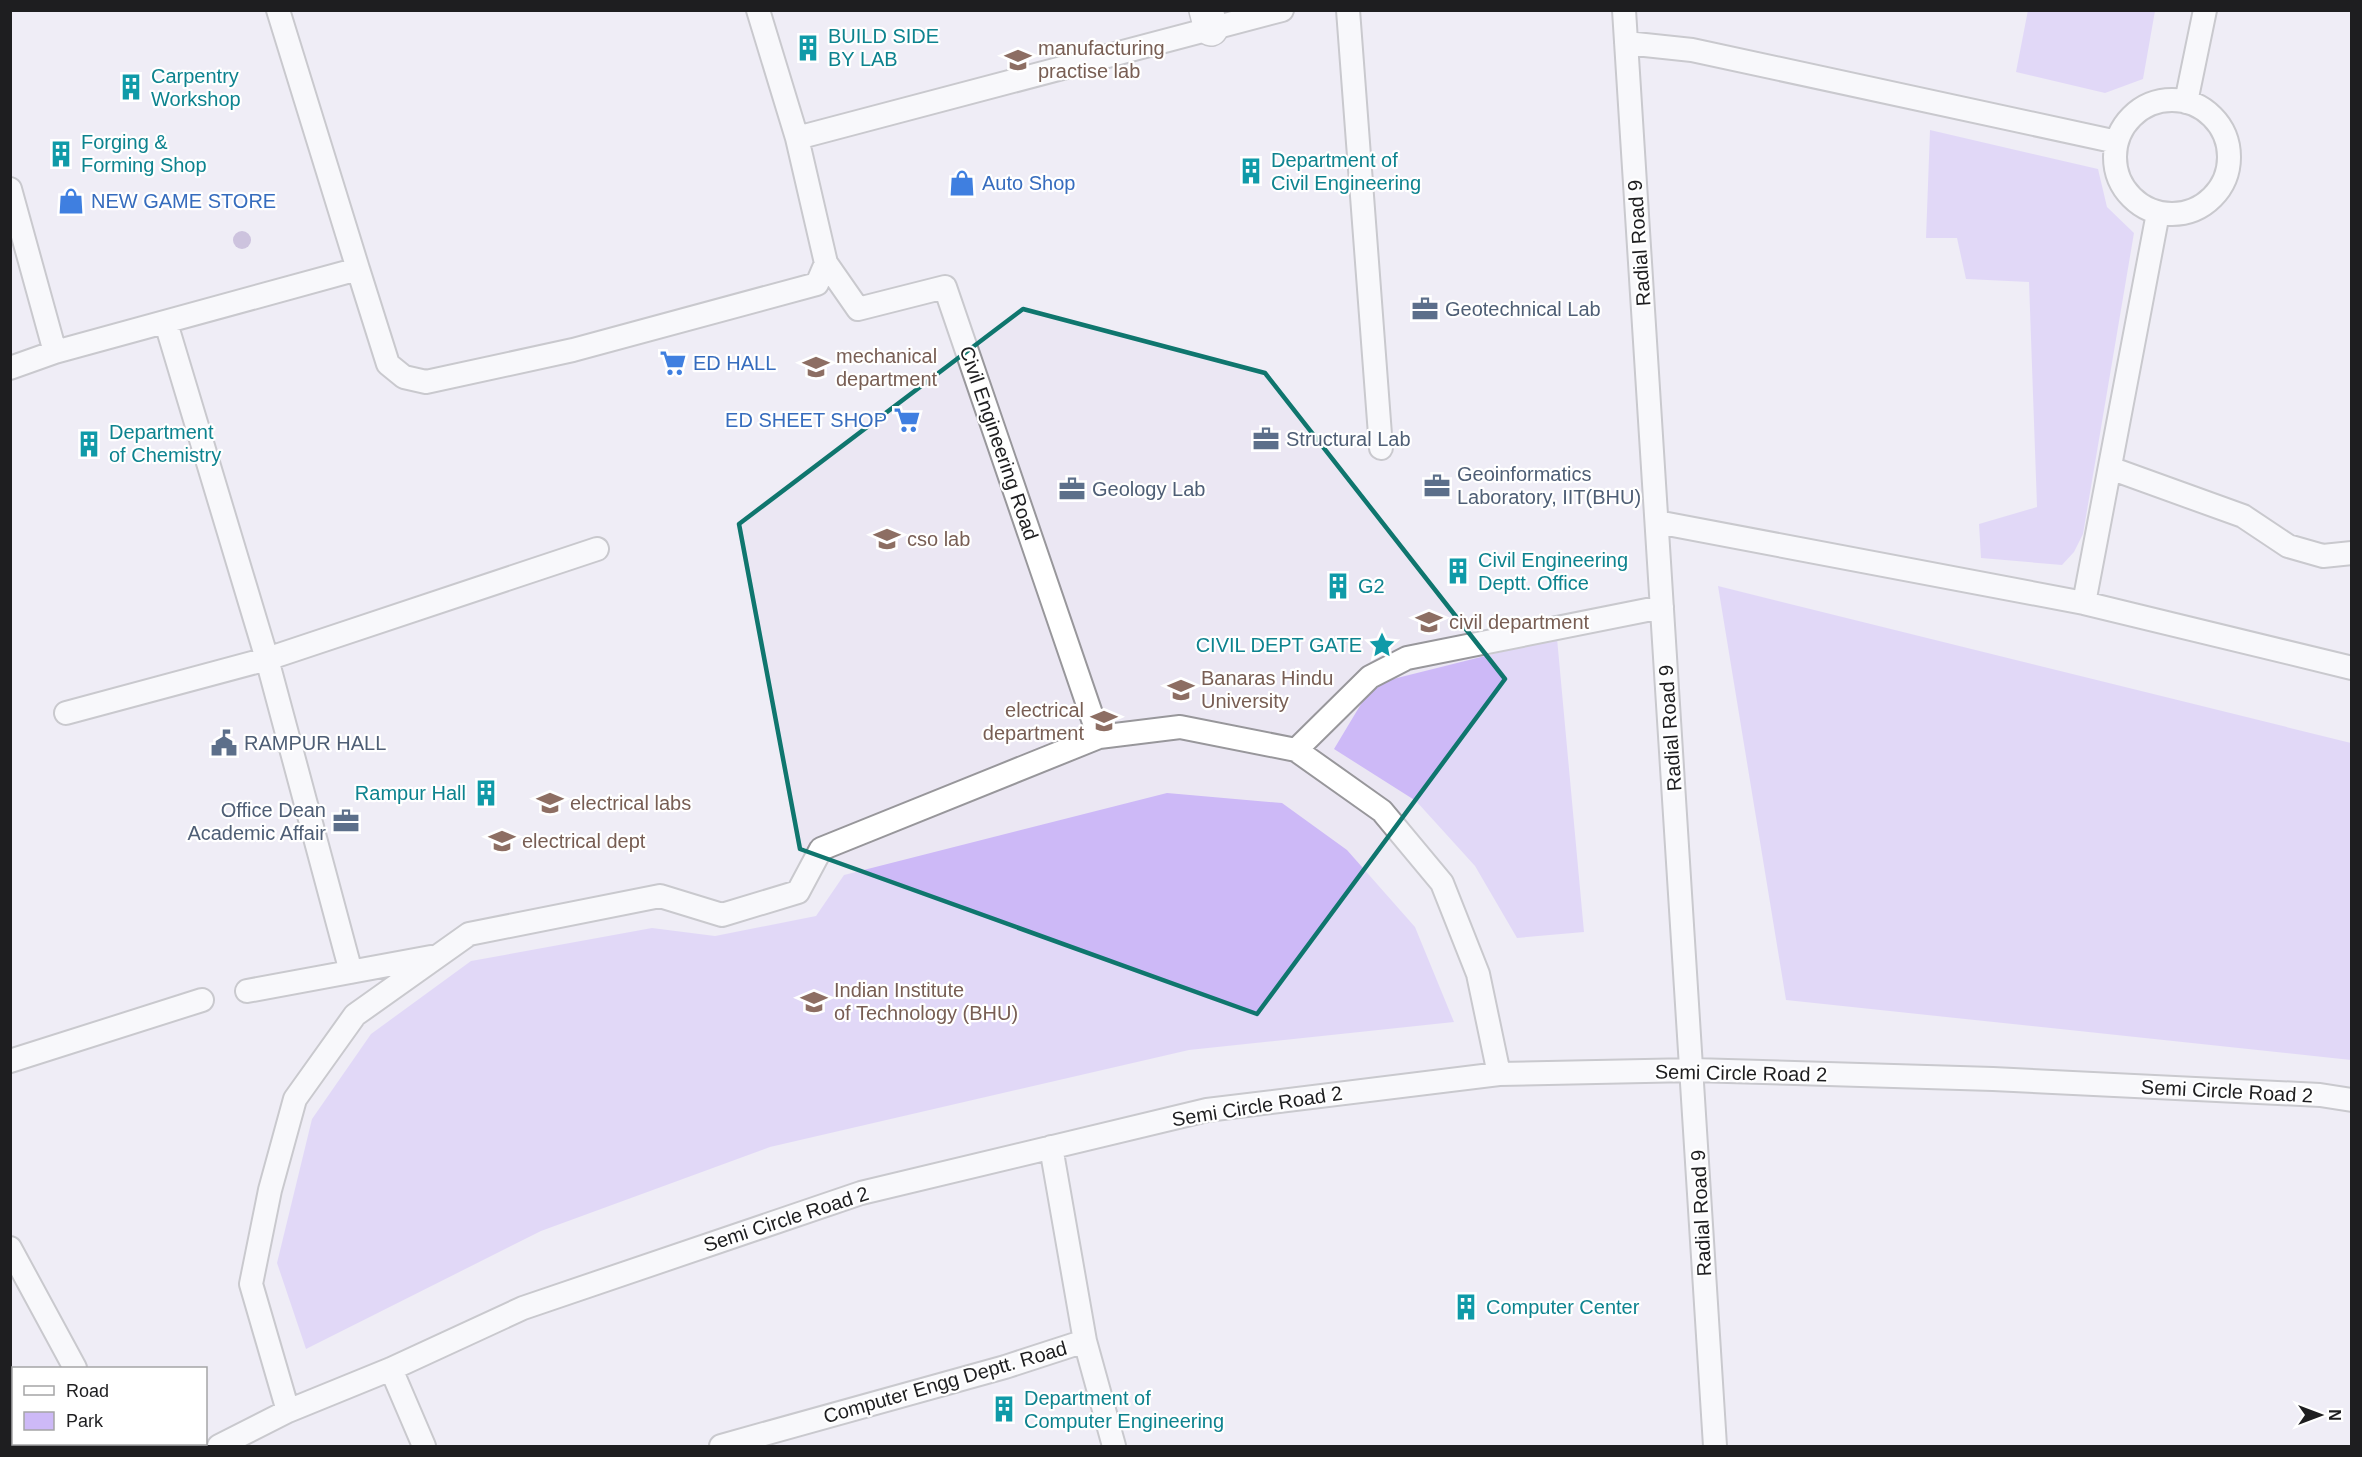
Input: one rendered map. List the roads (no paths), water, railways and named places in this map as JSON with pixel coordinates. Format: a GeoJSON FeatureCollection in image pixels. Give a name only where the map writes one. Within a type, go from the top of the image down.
{"type":"FeatureCollection","features":[{"type":"Feature","properties":{"kind":"lane"},"geometry":{"type":"LineString","coordinates":[[278,10],[388,364],[404,377],[426,382],[573,350],[817,284],[826,263],[797,138],[758,10]]}},
{"type":"Feature","properties":{"kind":"lane"},"geometry":{"type":"LineString","coordinates":[[797,138],[1208,20],[1282,10]]}},
{"type":"Feature","properties":{"kind":"lane"},"geometry":{"type":"LineString","coordinates":[[1348,10],[1380,448]]}},
{"type":"Feature","properties":{"kind":"lane","name":"Radial Road 9"},"geometry":{"type":"LineString","coordinates":[[1624,10],[1693,1070],[1715,1446]]}},
{"type":"Feature","properties":{"kind":"lane"},"geometry":{"type":"LineString","coordinates":[[2186,102],[2205,10]]}},
{"type":"Feature","properties":{"kind":"lane"},"geometry":{"type":"LineString","coordinates":[[1626,43],[1692,50],[2117,142]]}},
{"type":"Feature","properties":{"kind":"lane"},"geometry":{"type":"LineString","coordinates":[[2169,100],[2186,102],[2203,109],[2214,119],[2224,134],[2229,154],[2227,173],[2218,191],[2204,205],[2186,213],[2172,215],[2158,213],[2143,207],[2131,198],[2120,181],[2115,162],[2117,142],[2123,128],[2136,113],[2151,104],[2169,100]]}},
{"type":"Feature","properties":{"kind":"lane"},"geometry":{"type":"LineString","coordinates":[[10,189],[55,352]]}},
{"type":"Feature","properties":{"kind":"lane"},"geometry":{"type":"LineString","coordinates":[[2084,603],[2158,213]]}},
{"type":"Feature","properties":{"kind":"lane","name":"Civil Engineering Road"},"geometry":{"type":"LineString","coordinates":[[826,263],[858,309],[945,287],[1099,737]]}},
{"type":"Feature","properties":{"kind":"lane"},"geometry":{"type":"LineString","coordinates":[[10,368],[55,352],[166,324],[358,269]]}},
{"type":"Feature","properties":{"kind":"lane"},"geometry":{"type":"LineString","coordinates":[[166,324],[267,659],[351,972]]}},
{"type":"Feature","properties":{"kind":"lane"},"geometry":{"type":"LineString","coordinates":[[2110,468],[2243,516],[2288,546],[2323,556],[2352,553]]}},
{"type":"Feature","properties":{"kind":"lane"},"geometry":{"type":"LineString","coordinates":[[1657,522],[2084,603],[2352,668]]}},
{"type":"Feature","properties":{"kind":"lane"},"geometry":{"type":"LineString","coordinates":[[66,714],[267,659],[597,549]]}},
{"type":"Feature","properties":{"kind":"lane"},"geometry":{"type":"LineString","coordinates":[[1296,750],[1370,677],[1407,658],[1662,607]]}},
{"type":"Feature","properties":{"kind":"lane"},"geometry":{"type":"LineString","coordinates":[[288,1411],[251,1284],[270,1190],[295,1099],[355,1015],[470,934],[660,896],[722,915],[798,892],[821,849],[1099,737],[1180,728],[1296,750],[1382,811],[1442,883],[1478,974],[1499,1074]]}},
{"type":"Feature","properties":{"kind":"lane"},"geometry":{"type":"LineString","coordinates":[[247,991],[439,955]]}},
{"type":"Feature","properties":{"kind":"lane"},"geometry":{"type":"LineString","coordinates":[[10,1061],[202,1000]]}},
{"type":"Feature","properties":{"kind":"lane","name":"Semi Circle Road 2"},"geometry":{"type":"LineString","coordinates":[[219,1446],[288,1411],[390,1369],[523,1308],[861,1193],[1207,1110],[1499,1074],[1693,1070],[1993,1079],[2320,1095],[2352,1100]]}},
{"type":"Feature","properties":{"kind":"lane","name":"Computer Engg Deptt. Road"},"geometry":{"type":"LineString","coordinates":[[721,1446],[1005,1367],[1084,1341],[1050,1147]]}},
{"type":"Feature","properties":{"kind":"lane"},"geometry":{"type":"LineString","coordinates":[[10,1248],[74,1367]]}},
{"type":"Feature","properties":{"kind":"lane"},"geometry":{"type":"LineString","coordinates":[[1084,1341],[1114,1446]]}},
{"type":"Feature","properties":{"kind":"lane"},"geometry":{"type":"LineString","coordinates":[[390,1369],[424,1446]]}},
{"type":"Feature","properties":{"kind":"place","name":"BUILD SIDE BY LAB"},"geometry":{"type":"Point","coordinates":[808,48]}},
{"type":"Feature","properties":{"kind":"place","name":"manufacturing practise lab"},"geometry":{"type":"Point","coordinates":[1018,60]}},
{"type":"Feature","properties":{"kind":"place","name":"Carpentry Workshop"},"geometry":{"type":"Point","coordinates":[131,87]}},
{"type":"Feature","properties":{"kind":"place","name":"Forging & Forming Shop"},"geometry":{"type":"Point","coordinates":[61,154]}},
{"type":"Feature","properties":{"kind":"place","name":"Department of Civil Engineering"},"geometry":{"type":"Point","coordinates":[1251,171]}},
{"type":"Feature","properties":{"kind":"place","name":"Auto Shop"},"geometry":{"type":"Point","coordinates":[962,183]}},
{"type":"Feature","properties":{"kind":"place","name":"NEW GAME STORE"},"geometry":{"type":"Point","coordinates":[71,201]}},
{"type":"Feature","properties":{"kind":"place","name":"Geotechnical Lab"},"geometry":{"type":"Point","coordinates":[1425,309]}},
{"type":"Feature","properties":{"kind":"place","name":"ED HALL"},"geometry":{"type":"Point","coordinates":[673,363]}},
{"type":"Feature","properties":{"kind":"place","name":"mechanical department"},"geometry":{"type":"Point","coordinates":[816,367]}},
{"type":"Feature","properties":{"kind":"place","name":"ED SHEET SHOP"},"geometry":{"type":"Point","coordinates":[907,420]}},
{"type":"Feature","properties":{"kind":"place","name":"Structural Lab"},"geometry":{"type":"Point","coordinates":[1266,439]}},
{"type":"Feature","properties":{"kind":"place","name":"Department of Chemistry"},"geometry":{"type":"Point","coordinates":[89,444]}},
{"type":"Feature","properties":{"kind":"place","name":"Geoinformatics Laboratory, IIT(BHU)"},"geometry":{"type":"Point","coordinates":[1437,486]}},
{"type":"Feature","properties":{"kind":"place","name":"Geology Lab"},"geometry":{"type":"Point","coordinates":[1072,489]}},
{"type":"Feature","properties":{"kind":"place","name":"cso lab"},"geometry":{"type":"Point","coordinates":[887,539]}},
{"type":"Feature","properties":{"kind":"place","name":"Civil Engineering Deptt. Office"},"geometry":{"type":"Point","coordinates":[1458,571]}},
{"type":"Feature","properties":{"kind":"place","name":"G2"},"geometry":{"type":"Point","coordinates":[1338,586]}},
{"type":"Feature","properties":{"kind":"place","name":"civil department"},"geometry":{"type":"Point","coordinates":[1429,622]}},
{"type":"Feature","properties":{"kind":"place","name":"CIVIL DEPT GATE"},"geometry":{"type":"Point","coordinates":[1382,645]}},
{"type":"Feature","properties":{"kind":"place","name":"Banaras Hindu University"},"geometry":{"type":"Point","coordinates":[1181,690]}},
{"type":"Feature","properties":{"kind":"place","name":"electrical department"},"geometry":{"type":"Point","coordinates":[1104,721]}},
{"type":"Feature","properties":{"kind":"place","name":"RAMPUR HALL"},"geometry":{"type":"Point","coordinates":[224,743]}},
{"type":"Feature","properties":{"kind":"place","name":"Rampur Hall"},"geometry":{"type":"Point","coordinates":[486,793]}},
{"type":"Feature","properties":{"kind":"place","name":"electrical labs"},"geometry":{"type":"Point","coordinates":[550,803]}},
{"type":"Feature","properties":{"kind":"place","name":"Office Dean Academic Affair"},"geometry":{"type":"Point","coordinates":[346,821]}},
{"type":"Feature","properties":{"kind":"place","name":"electrical dept"},"geometry":{"type":"Point","coordinates":[502,841]}},
{"type":"Feature","properties":{"kind":"place","name":"Indian Institute of Technology (BHU)"},"geometry":{"type":"Point","coordinates":[814,1002]}},
{"type":"Feature","properties":{"kind":"place","name":"Computer Center"},"geometry":{"type":"Point","coordinates":[1466,1307]}},
{"type":"Feature","properties":{"kind":"place","name":"Department of Computer Engineering"},"geometry":{"type":"Point","coordinates":[1004,1409]}}]}
